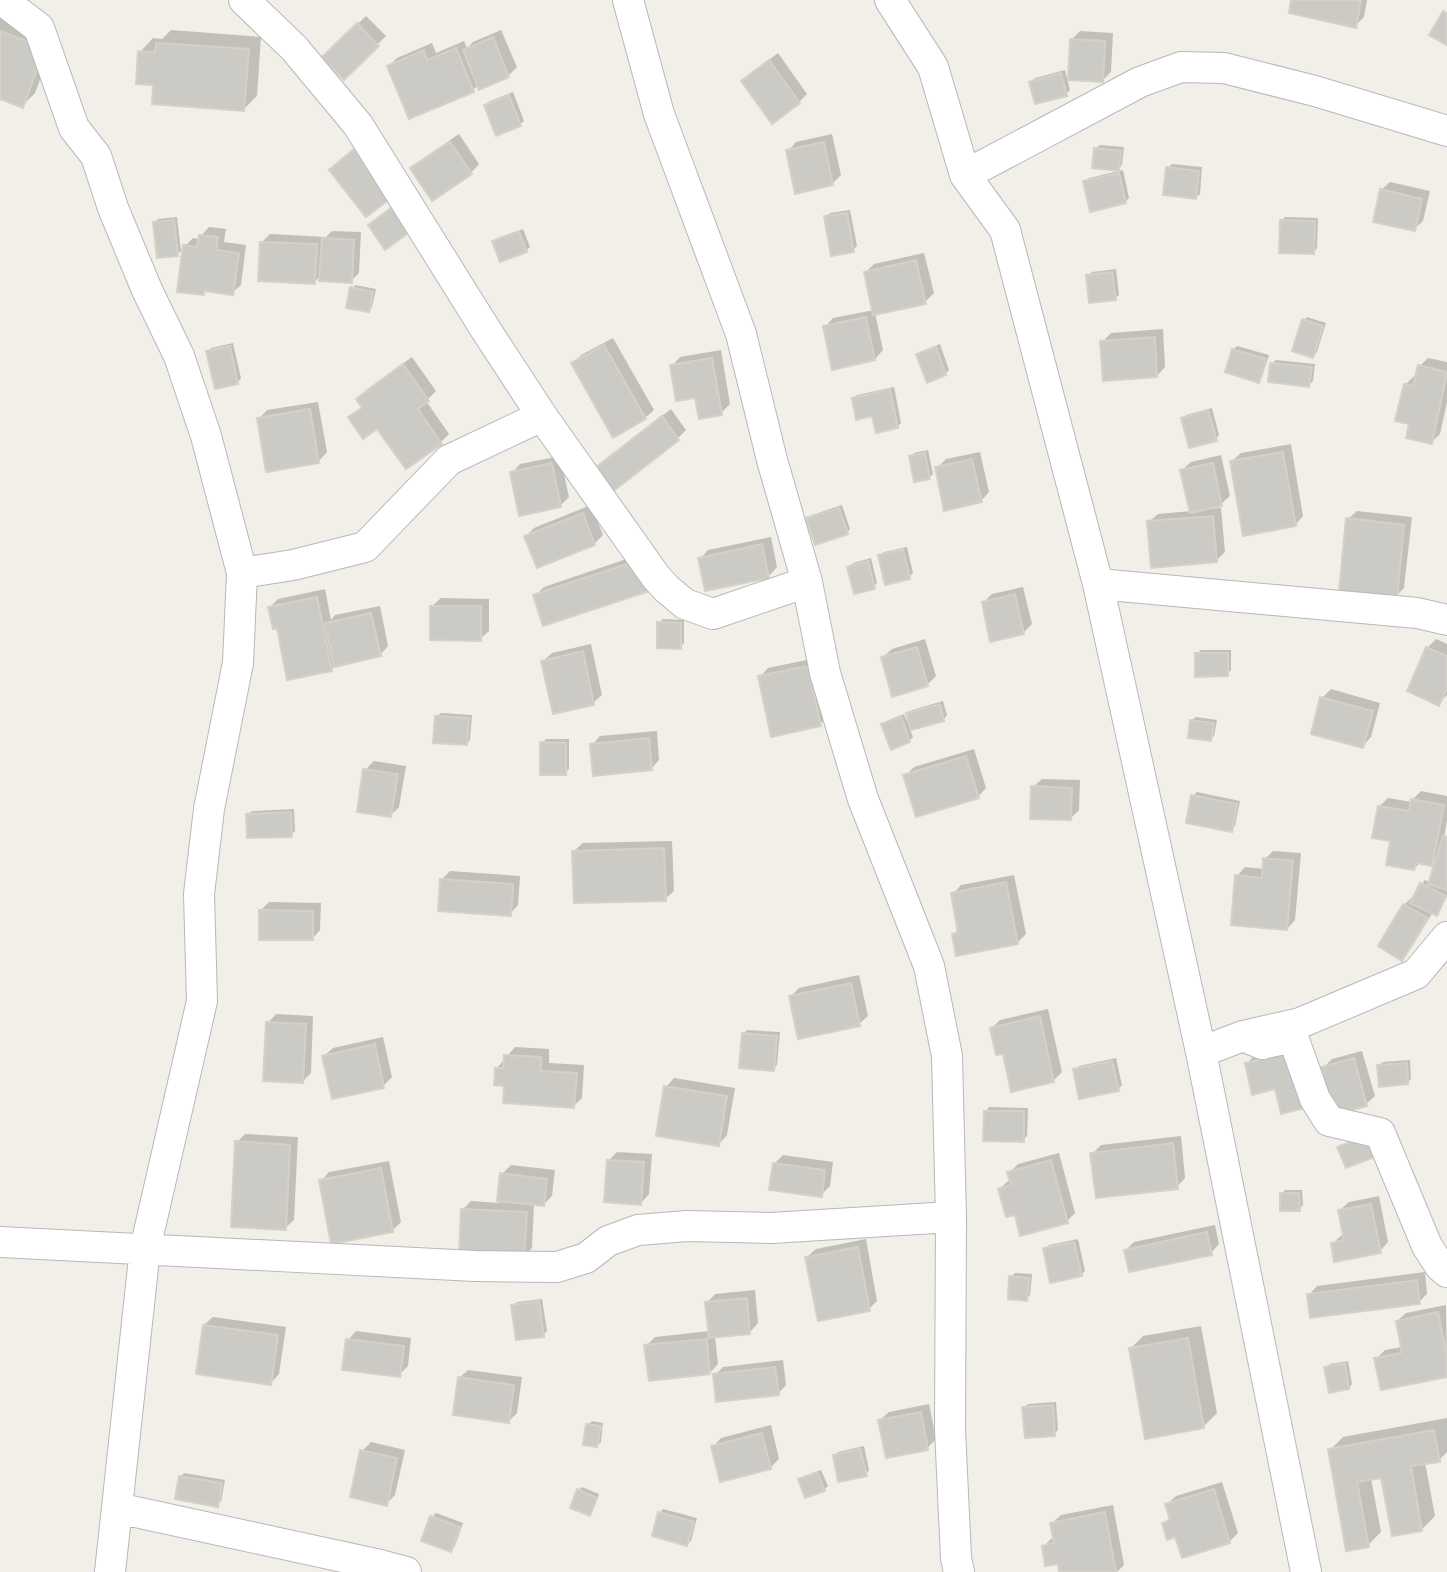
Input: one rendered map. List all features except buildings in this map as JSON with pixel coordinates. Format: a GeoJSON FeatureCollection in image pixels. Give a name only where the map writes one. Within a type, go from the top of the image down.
{"type":"FeatureCollection","features":[{"type":"Feature","properties":{"kind":"street"},"geometry":{"type":"LineString","coordinates":[[2,0],[39,28],[74,128],[96,156],[113,208],[147,290],[180,356],[206,436],[242,573],[238,663],[209,809],[199,894],[202,1001],[145,1249],[110,1572]]}},
{"type":"Feature","properties":{"kind":"street"},"geometry":{"type":"LineString","coordinates":[[244,0],[294,48],[358,125],[542,416],[667,589],[685,604],[713,614],[807,582]]}},
{"type":"Feature","properties":{"kind":"street"},"geometry":{"type":"LineString","coordinates":[[628,0],[659,114],[741,334],[772,460],[807,582],[825,673],[863,799],[929,966],[947,1056],[951,1217],[950,1429],[956,1558],[959,1572]]}},
{"type":"Feature","properties":{"kind":"street"},"geometry":{"type":"LineString","coordinates":[[890,0],[933,67],[965,175],[1005,230],[1098,584],[1201,1052],[1306,1572]]}},
{"type":"Feature","properties":{"kind":"street"},"geometry":{"type":"LineString","coordinates":[[965,175],[1140,82],[1181,66],[1224,68],[1315,91],[1447,131]]}},
{"type":"Feature","properties":{"kind":"street"},"geometry":{"type":"LineString","coordinates":[[242,573],[293,565],[365,547],[449,460],[542,416]]}},
{"type":"Feature","properties":{"kind":"street"},"geometry":{"type":"LineString","coordinates":[[1098,584],[1417,613],[1447,620]]}},
{"type":"Feature","properties":{"kind":"street"},"geometry":{"type":"LineString","coordinates":[[1201,1052],[1243,1037],[1300,1023],[1416,974],[1447,937]]}},
{"type":"Feature","properties":{"kind":"street"},"geometry":{"type":"LineString","coordinates":[[1243,1037],[1262,1044],[1293,1037],[1315,1098],[1329,1121],[1380,1133],[1427,1246],[1447,1272]]}},
{"type":"Feature","properties":{"kind":"street"},"geometry":{"type":"LineString","coordinates":[[0,1242],[475,1266],[556,1267],[586,1258],[608,1241],[638,1230],[687,1226],[771,1228],[951,1217]]}},
{"type":"Feature","properties":{"kind":"street"},"geometry":{"type":"LineString","coordinates":[[117,1508],[406,1572]]}}]}
